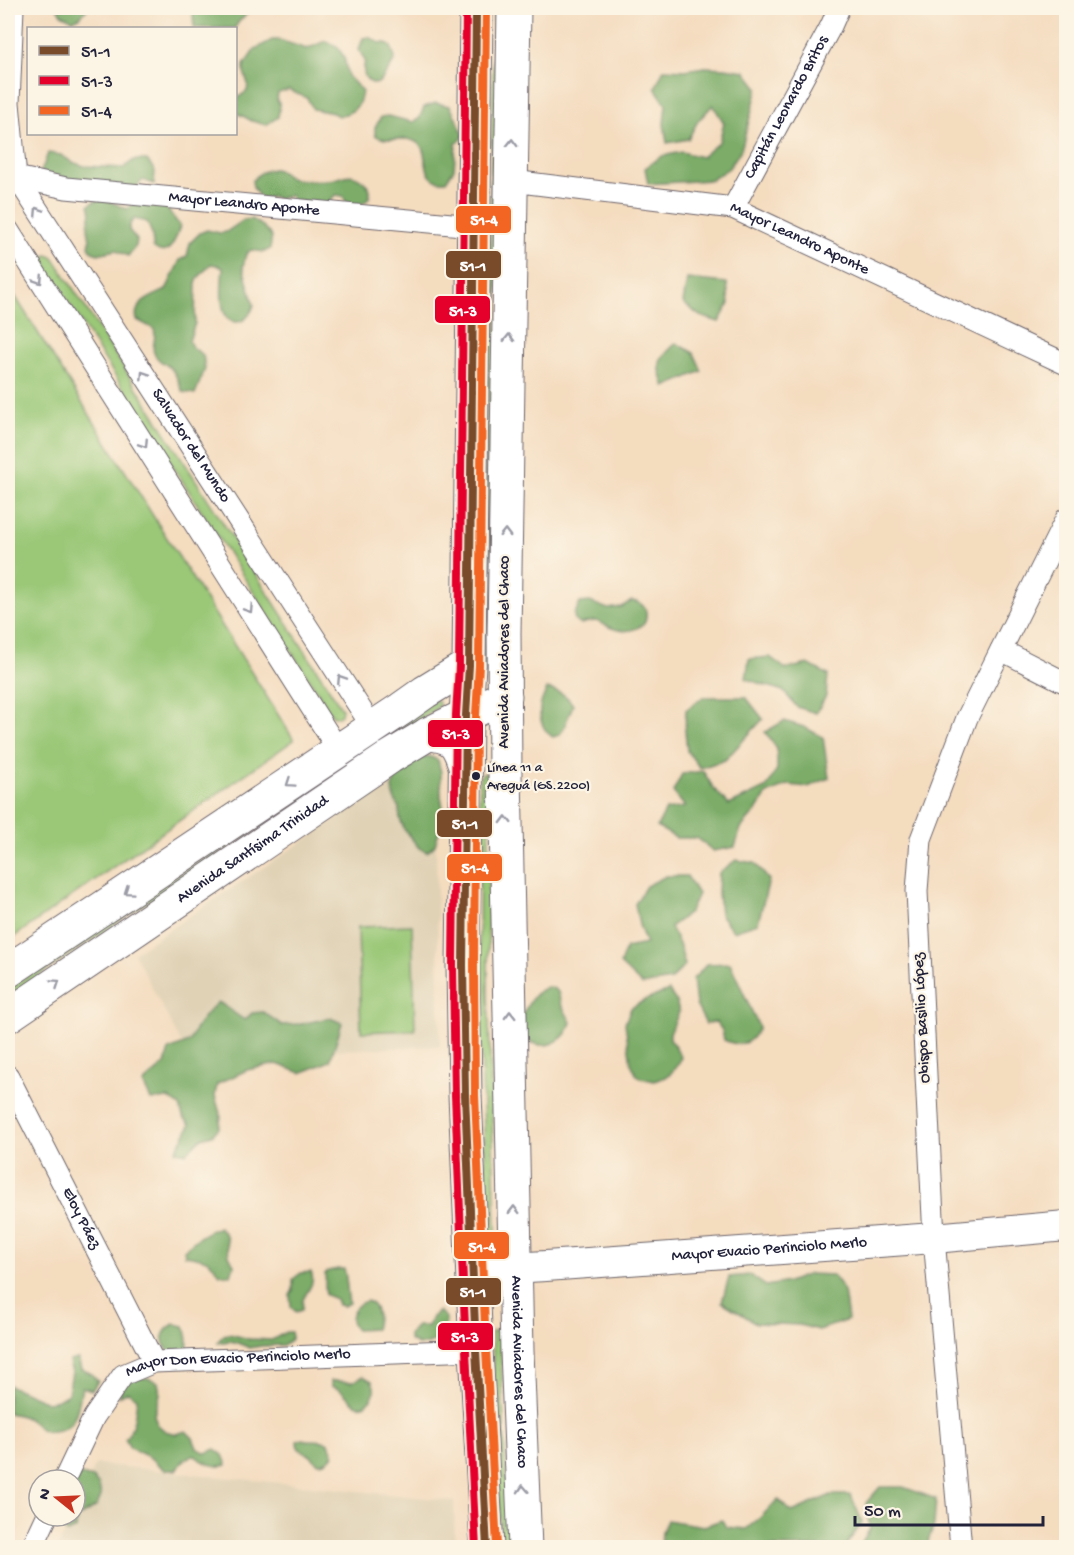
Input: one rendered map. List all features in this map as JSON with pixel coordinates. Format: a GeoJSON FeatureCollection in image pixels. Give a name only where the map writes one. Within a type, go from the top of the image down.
{"type":"FeatureCollection","features":[{"type":"Feature","properties":{"kind":"main road"},"geometry":{"type":"LineString","coordinates":[[476,8],[463,988],[465,1095],[487,1548]]}},
{"type":"Feature","properties":{"kind":"main road","name":"Avenida Aviadores del Chaco"},"geometry":{"type":"LineString","coordinates":[[514,8],[504,621],[505,774],[517,1351],[525,1548]]}},
{"type":"Feature","properties":{"kind":"main road","name":"Avenida Santísima Trinidad"},"geometry":{"type":"LineString","coordinates":[[8,971],[425,692],[469,665]]}},
{"type":"Feature","properties":{"kind":"main road","name":"Avenida Santísima Trinidad"},"geometry":{"type":"LineString","coordinates":[[8,1016],[382,763],[428,734],[505,696]]}},
{"type":"Feature","properties":{"kind":"main road"},"geometry":{"type":"LineString","coordinates":[[428,734],[441,735],[453,740],[466,768]]}},
{"type":"Feature","properties":{"kind":"street"},"geometry":{"type":"LineString","coordinates":[[10,174],[9,103],[13,8]]}},
{"type":"Feature","properties":{"kind":"street","name":"Capitán Leonardo Britos"},"geometry":{"type":"LineString","coordinates":[[733,208],[839,8]]}},
{"type":"Feature","properties":{"kind":"street","name":"Mayor Leandro Aponte"},"geometry":{"type":"LineString","coordinates":[[10,174],[66,188],[473,226]]}},
{"type":"Feature","properties":{"kind":"street","name":"Salvador del Mundo"},"geometry":{"type":"LineString","coordinates":[[10,174],[373,728]]}},
{"type":"Feature","properties":{"kind":"street","name":"Mayor Leandro Aponte"},"geometry":{"type":"LineString","coordinates":[[512,181],[733,208],[1066,364]]}},
{"type":"Feature","properties":{"kind":"street"},"geometry":{"type":"LineString","coordinates":[[8,230],[339,751]]}},
{"type":"Feature","properties":{"kind":"street","name":"Obispo Basilio López"},"geometry":{"type":"LineString","coordinates":[[962,1548],[934,1238],[917,891],[921,839],[967,718],[1066,519]]}},
{"type":"Feature","properties":{"kind":"street"},"geometry":{"type":"LineString","coordinates":[[1001,650],[1066,683]]}},
{"type":"Feature","properties":{"kind":"street","name":"Eloy Páez"},"geometry":{"type":"LineString","coordinates":[[8,1076],[154,1362]]}},
{"type":"Feature","properties":{"kind":"street","name":"Mayor Evacio Perinciolo Merlo"},"geometry":{"type":"LineString","coordinates":[[473,1270],[515,1269],[934,1238],[1066,1226]]}},
{"type":"Feature","properties":{"kind":"street","name":"Mayor Don Evacio Perinciolo Merlo"},"geometry":{"type":"LineString","coordinates":[[70,1468],[94,1417],[123,1375],[154,1362],[476,1350]]}},
{"type":"Feature","properties":{"kind":"street"},"geometry":{"type":"LineString","coordinates":[[32,1548],[41,1528]]}},
{"type":"Feature","properties":{"kind":"shaded area"},"geometry":{"type":"Polygon","coordinates":[[[434,755],[440,1046],[188,1056],[134,953],[434,755]]]}},
{"type":"Feature","properties":{"kind":"shaded area"},"geometry":{"type":"Polygon","coordinates":[[[96,1464],[454,1501],[455,1547],[58,1548],[67,1528],[87,1528],[87,1484],[96,1464]]]}},
{"type":"Feature","properties":{"kind":"green space"},"geometry":{"type":"Polygon","coordinates":[[[57,8],[88,8],[80,17],[73,20],[61,14],[57,8]]]}},
{"type":"Feature","properties":{"kind":"green space"},"geometry":{"type":"Polygon","coordinates":[[[195,8],[252,8],[236,27],[194,27],[195,8]]]}},
{"type":"Feature","properties":{"kind":"green space"},"geometry":{"type":"Polygon","coordinates":[[[494,8],[502,8],[490,668],[488,669],[483,665],[494,8]]]}},
{"type":"Feature","properties":{"kind":"green space"},"geometry":{"type":"Polygon","coordinates":[[[369,37],[391,47],[395,58],[381,81],[376,84],[366,79],[365,61],[359,50],[363,38],[369,37]]]}},
{"type":"Feature","properties":{"kind":"green space"},"geometry":{"type":"Polygon","coordinates":[[[272,40],[307,49],[325,41],[337,46],[344,57],[348,76],[362,91],[357,106],[352,111],[338,116],[313,109],[307,98],[289,90],[278,93],[277,100],[280,105],[278,117],[266,125],[237,114],[237,98],[247,91],[248,84],[244,65],[255,49],[272,40]]]}},
{"type":"Feature","properties":{"kind":"green space"},"geometry":{"type":"Polygon","coordinates":[[[705,67],[745,71],[758,88],[741,150],[729,168],[711,180],[648,184],[645,168],[662,156],[682,152],[701,157],[719,142],[724,123],[713,105],[698,121],[688,139],[667,143],[664,124],[666,104],[655,88],[664,69],[685,70],[705,67]]]}},
{"type":"Feature","properties":{"kind":"green space"},"geometry":{"type":"Polygon","coordinates":[[[436,103],[450,106],[464,135],[456,144],[454,169],[446,181],[438,181],[428,173],[419,144],[408,139],[385,139],[375,135],[375,128],[381,117],[388,116],[413,122],[419,119],[424,107],[436,103]]]}},
{"type":"Feature","properties":{"kind":"green space"},"geometry":{"type":"Polygon","coordinates":[[[48,153],[61,155],[84,166],[123,168],[134,160],[147,160],[155,171],[154,184],[143,180],[134,189],[123,193],[41,172],[48,153]]]}},
{"type":"Feature","properties":{"kind":"green space"},"geometry":{"type":"Polygon","coordinates":[[[274,169],[291,178],[303,180],[328,180],[350,175],[358,177],[370,189],[370,195],[358,206],[346,202],[343,196],[336,195],[331,199],[330,205],[293,201],[290,195],[278,199],[273,196],[260,198],[252,181],[262,172],[274,169]]]}},
{"type":"Feature","properties":{"kind":"green space"},"geometry":{"type":"Polygon","coordinates":[[[156,194],[180,226],[168,250],[159,251],[153,247],[152,234],[147,222],[134,219],[129,230],[137,240],[136,246],[128,256],[116,250],[98,254],[92,252],[89,246],[88,225],[91,214],[89,205],[103,200],[127,209],[142,196],[156,194]]]}},
{"type":"Feature","properties":{"kind":"green space"},"geometry":{"type":"Polygon","coordinates":[[[251,219],[263,226],[272,237],[270,249],[264,252],[251,250],[246,254],[243,267],[253,308],[244,320],[231,321],[223,309],[223,268],[211,264],[198,278],[195,323],[189,341],[192,347],[203,355],[205,369],[195,394],[183,392],[174,372],[160,361],[153,350],[154,329],[137,320],[136,314],[145,300],[166,290],[180,260],[187,256],[190,243],[200,233],[207,230],[226,232],[244,220],[251,219]]]}},
{"type":"Feature","properties":{"kind":"green space"},"geometry":{"type":"Polygon","coordinates":[[[47,255],[53,257],[342,709],[338,717],[332,715],[43,263],[47,255]]]}},
{"type":"Feature","properties":{"kind":"green space"},"geometry":{"type":"Polygon","coordinates":[[[687,279],[727,283],[729,304],[719,322],[700,316],[683,303],[687,279]]]}},
{"type":"Feature","properties":{"kind":"green space"},"geometry":{"type":"Polygon","coordinates":[[[8,285],[294,740],[8,941],[8,285]]]}},
{"type":"Feature","properties":{"kind":"green space"},"geometry":{"type":"Polygon","coordinates":[[[676,343],[694,353],[702,371],[665,387],[660,372],[660,362],[676,343]]]}},
{"type":"Feature","properties":{"kind":"green space"},"geometry":{"type":"Polygon","coordinates":[[[632,601],[643,606],[646,612],[644,624],[635,629],[620,630],[596,621],[580,624],[575,621],[574,615],[580,603],[590,602],[608,609],[621,607],[632,601]]]}},
{"type":"Feature","properties":{"kind":"green space"},"geometry":{"type":"Polygon","coordinates":[[[770,657],[786,669],[808,664],[828,675],[826,696],[816,713],[797,707],[783,691],[746,679],[749,659],[770,657]]]}},
{"type":"Feature","properties":{"kind":"green space"},"geometry":{"type":"Polygon","coordinates":[[[547,689],[562,694],[573,705],[563,730],[559,735],[553,737],[545,729],[540,717],[541,704],[547,689]]]}},
{"type":"Feature","properties":{"kind":"green space"},"geometry":{"type":"Polygon","coordinates":[[[703,697],[746,697],[763,719],[725,760],[700,768],[687,751],[685,730],[686,710],[703,697]]]}},
{"type":"Feature","properties":{"kind":"green space"},"geometry":{"type":"Polygon","coordinates":[[[436,700],[439,706],[8,996],[8,989],[436,700]]]}},
{"type":"Feature","properties":{"kind":"green space"},"geometry":{"type":"Polygon","coordinates":[[[784,721],[804,727],[823,737],[829,778],[808,787],[788,785],[767,794],[741,828],[735,847],[713,851],[697,838],[676,838],[657,827],[666,810],[685,807],[673,792],[682,774],[703,771],[714,789],[729,805],[767,787],[777,769],[777,749],[765,732],[784,721]]]}},
{"type":"Feature","properties":{"kind":"green space"},"geometry":{"type":"Polygon","coordinates":[[[428,756],[438,760],[441,772],[443,818],[435,845],[427,852],[419,848],[404,829],[392,788],[399,768],[428,756]]]}},
{"type":"Feature","properties":{"kind":"green space"},"geometry":{"type":"Polygon","coordinates":[[[484,773],[489,776],[488,992],[496,1234],[493,1236],[488,1234],[479,992],[480,777],[484,773]]]}},
{"type":"Feature","properties":{"kind":"green space"},"geometry":{"type":"Polygon","coordinates":[[[736,860],[755,863],[769,880],[758,923],[733,931],[720,914],[718,893],[719,873],[736,860]]]}},
{"type":"Feature","properties":{"kind":"green space"},"geometry":{"type":"Polygon","coordinates":[[[666,876],[687,876],[698,894],[689,913],[670,927],[679,944],[685,965],[671,980],[642,985],[620,964],[626,948],[646,944],[635,904],[646,886],[666,876]]]}},
{"type":"Feature","properties":{"kind":"green space"},"geometry":{"type":"Polygon","coordinates":[[[412,925],[415,1030],[361,1032],[358,927],[412,925]]]}},
{"type":"Feature","properties":{"kind":"green space"},"geometry":{"type":"Polygon","coordinates":[[[730,963],[759,1027],[749,1041],[741,1044],[724,1040],[722,1030],[716,1022],[706,1024],[696,1005],[693,979],[707,964],[730,963]]]}},
{"type":"Feature","properties":{"kind":"green space"},"geometry":{"type":"Polygon","coordinates":[[[547,987],[558,992],[561,1004],[571,1022],[566,1033],[548,1045],[529,1041],[523,1034],[521,1023],[531,999],[547,987]]]}},
{"type":"Feature","properties":{"kind":"green space"},"geometry":{"type":"Polygon","coordinates":[[[669,991],[676,1001],[679,1012],[670,1033],[670,1039],[681,1057],[679,1063],[666,1077],[654,1081],[641,1078],[636,1074],[631,1063],[625,1023],[631,1008],[669,991]]]}},
{"type":"Feature","properties":{"kind":"green space"},"geometry":{"type":"Polygon","coordinates":[[[218,1002],[245,1020],[252,1013],[263,1012],[282,1025],[330,1018],[342,1023],[330,1061],[301,1073],[277,1064],[247,1070],[217,1084],[215,1096],[221,1117],[219,1128],[212,1135],[202,1138],[186,1153],[176,1151],[190,1124],[183,1117],[180,1106],[168,1098],[151,1100],[143,1083],[165,1064],[169,1050],[189,1042],[201,1020],[218,1002]]]}},
{"type":"Feature","properties":{"kind":"green space"},"geometry":{"type":"Polygon","coordinates":[[[219,1227],[226,1235],[229,1255],[234,1265],[231,1275],[220,1274],[205,1260],[185,1255],[184,1250],[192,1243],[219,1227]]]}},
{"type":"Feature","properties":{"kind":"green space"},"geometry":{"type":"Polygon","coordinates":[[[344,1269],[346,1276],[349,1303],[344,1306],[338,1305],[336,1299],[326,1295],[325,1292],[325,1274],[344,1269]]]}},
{"type":"Feature","properties":{"kind":"green space"},"geometry":{"type":"Polygon","coordinates":[[[311,1272],[312,1283],[303,1300],[302,1310],[296,1312],[291,1307],[290,1295],[293,1290],[293,1279],[301,1273],[311,1272]]]}},
{"type":"Feature","properties":{"kind":"green space"},"geometry":{"type":"Polygon","coordinates":[[[809,1274],[833,1275],[844,1291],[848,1320],[819,1330],[799,1325],[756,1323],[722,1302],[729,1277],[750,1275],[766,1286],[788,1282],[809,1274]]]}},
{"type":"Feature","properties":{"kind":"green space"},"geometry":{"type":"Polygon","coordinates":[[[367,1301],[376,1309],[375,1329],[356,1330],[351,1317],[358,1305],[367,1301]]]}},
{"type":"Feature","properties":{"kind":"green space"},"geometry":{"type":"Polygon","coordinates":[[[439,1311],[446,1318],[445,1329],[439,1338],[429,1344],[418,1345],[409,1340],[409,1334],[417,1326],[428,1326],[432,1317],[439,1311]]]}},
{"type":"Feature","properties":{"kind":"green space"},"geometry":{"type":"Polygon","coordinates":[[[174,1324],[184,1326],[186,1332],[188,1346],[183,1351],[170,1352],[163,1341],[164,1333],[174,1324]]]}},
{"type":"Feature","properties":{"kind":"green space"},"geometry":{"type":"Polygon","coordinates":[[[496,1330],[500,1332],[509,1547],[501,1547],[492,1332],[496,1330]]]}},
{"type":"Feature","properties":{"kind":"green space"},"geometry":{"type":"Polygon","coordinates":[[[286,1332],[291,1332],[292,1337],[284,1345],[250,1348],[229,1341],[218,1343],[224,1335],[229,1334],[250,1339],[272,1340],[286,1332]]]}},
{"type":"Feature","properties":{"kind":"green space"},"geometry":{"type":"Polygon","coordinates":[[[78,1359],[81,1369],[90,1373],[98,1381],[92,1390],[82,1387],[76,1415],[68,1426],[49,1432],[38,1428],[28,1419],[8,1413],[8,1385],[47,1402],[58,1400],[68,1394],[72,1372],[69,1361],[78,1359]]]}},
{"type":"Feature","properties":{"kind":"green space"},"geometry":{"type":"Polygon","coordinates":[[[363,1376],[372,1381],[374,1394],[362,1405],[354,1403],[340,1390],[331,1386],[331,1381],[350,1382],[363,1376]]]}},
{"type":"Feature","properties":{"kind":"green space"},"geometry":{"type":"Polygon","coordinates":[[[126,1378],[148,1378],[158,1382],[160,1394],[154,1415],[158,1425],[165,1431],[176,1434],[186,1431],[193,1438],[197,1448],[206,1453],[215,1449],[223,1455],[227,1465],[213,1465],[193,1455],[183,1461],[176,1470],[165,1470],[149,1457],[130,1448],[125,1439],[133,1425],[137,1398],[128,1392],[118,1397],[126,1378]]]}},
{"type":"Feature","properties":{"kind":"green space"},"geometry":{"type":"Polygon","coordinates":[[[303,1439],[329,1443],[333,1455],[327,1461],[318,1463],[299,1448],[297,1441],[303,1439]]]}},
{"type":"Feature","properties":{"kind":"green space"},"geometry":{"type":"Polygon","coordinates":[[[87,1477],[99,1485],[101,1496],[97,1506],[87,1512],[87,1477]]]}},
{"type":"Feature","properties":{"kind":"green space"},"geometry":{"type":"Polygon","coordinates":[[[880,1487],[903,1487],[936,1499],[934,1525],[928,1541],[930,1547],[857,1547],[870,1529],[866,1503],[880,1487]]]}},
{"type":"Feature","properties":{"kind":"green space"},"geometry":{"type":"Polygon","coordinates":[[[831,1495],[851,1495],[862,1522],[845,1547],[662,1547],[661,1535],[667,1520],[704,1526],[722,1520],[726,1527],[746,1529],[778,1499],[792,1512],[831,1495]]]}},
{"type":"Feature","properties":{"kind":"green space"},"geometry":{"type":"Polygon","coordinates":[[[60,1528],[76,1528],[76,1529],[67,1533],[60,1528]]]}},
{"type":"Feature","properties":{"kind":"transit line","name":"51-3"},"geometry":{"type":"LineString","coordinates":[[466,8],[459,665],[456,715],[453,965],[455,1095],[476,1548]]}},
{"type":"Feature","properties":{"kind":"transit line","name":"51-1"},"geometry":{"type":"LineString","coordinates":[[476,8],[469,665],[466,715],[463,965],[465,1095],[487,1548]]}},
{"type":"Feature","properties":{"kind":"transit line","name":"51-4"},"geometry":{"type":"LineString","coordinates":[[486,8],[474,965],[475,1095],[497,1547]]}},
{"type":"Feature","properties":{"kind":"place","name":"Línea 11 a Areguá (GS.2200)"},"geometry":{"type":"Point","coordinates":[476,776]}}]}
